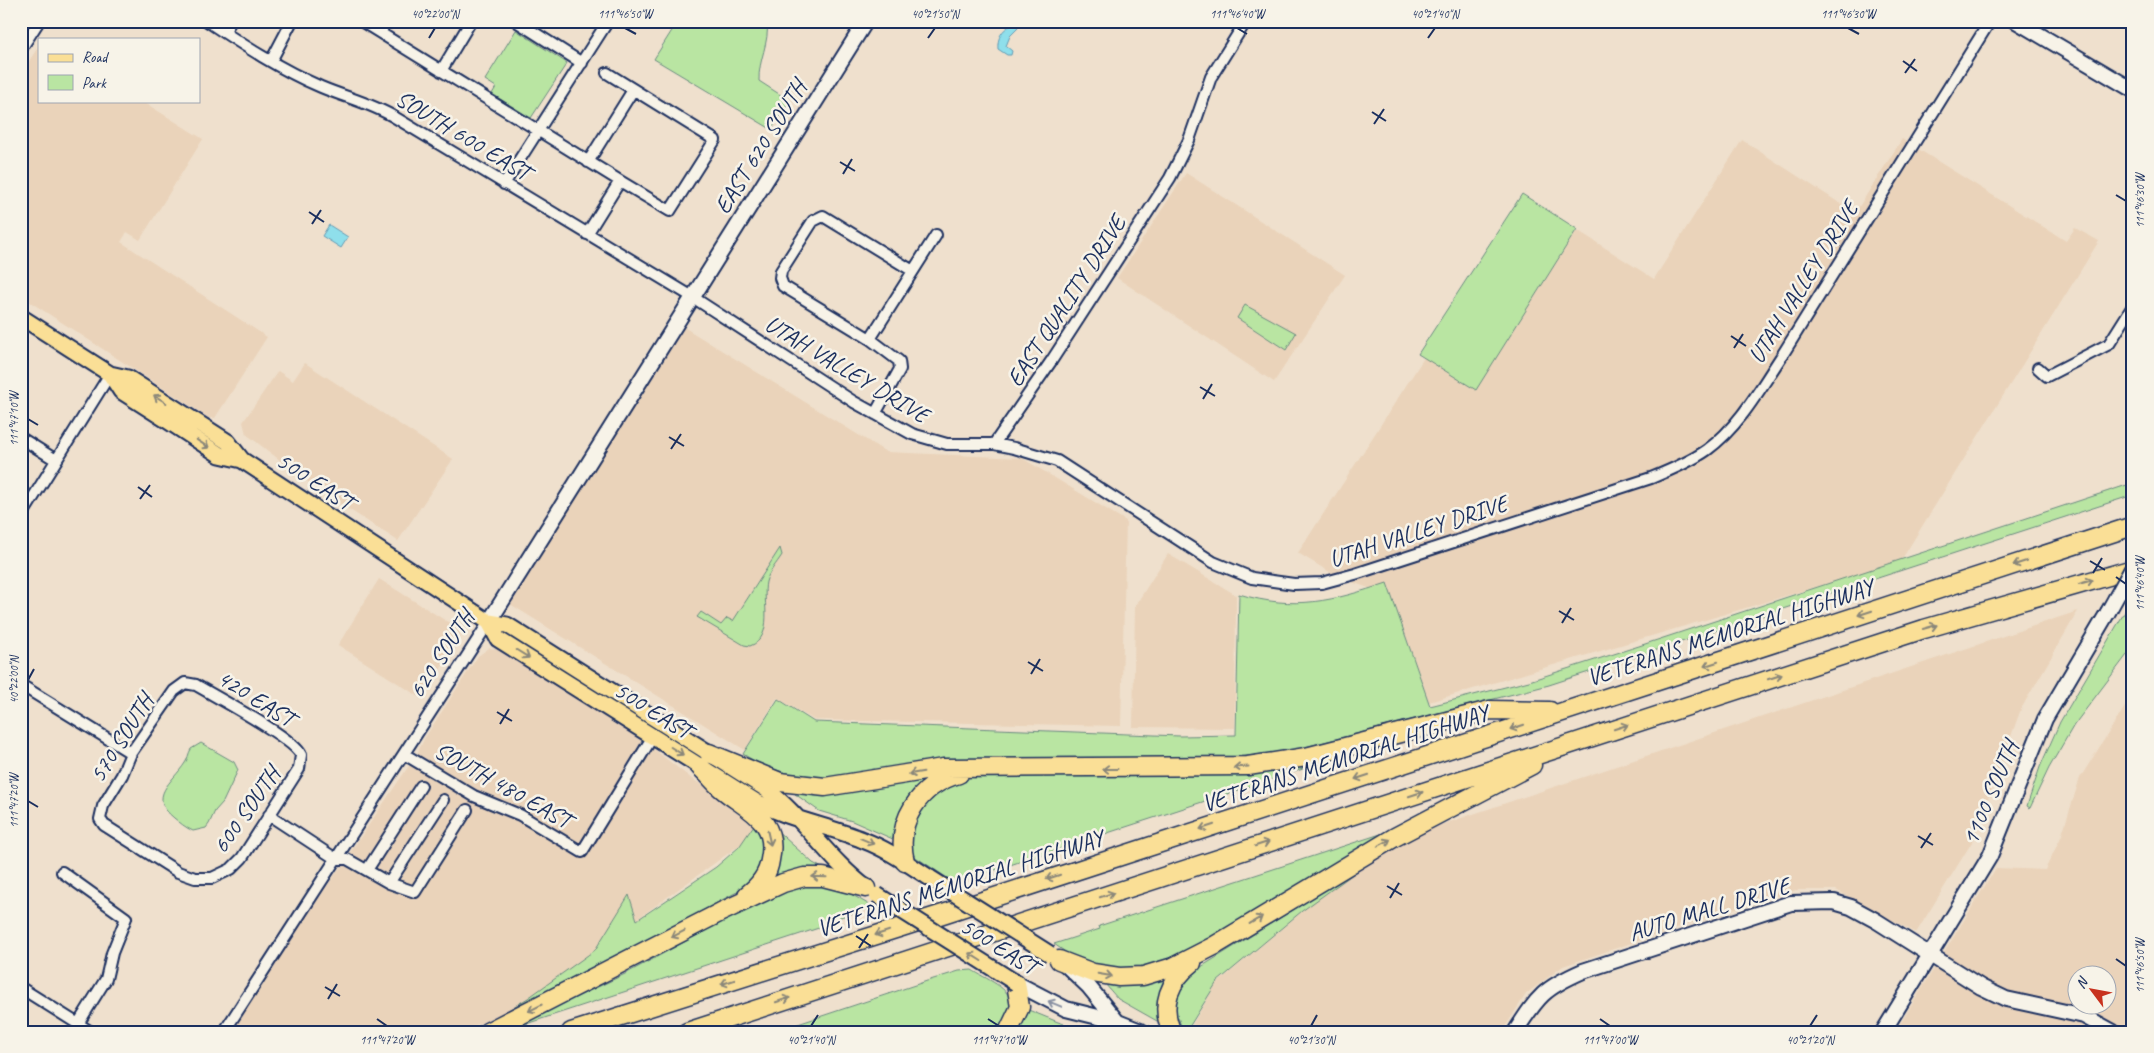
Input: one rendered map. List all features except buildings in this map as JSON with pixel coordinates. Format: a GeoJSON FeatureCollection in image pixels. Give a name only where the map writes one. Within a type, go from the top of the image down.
{"type":"FeatureCollection","features":[{"type":"Feature","properties":{"kind":"highway","name":"VETERANS MEMORIAL HIGHWAY"},"geometry":{"type":"LineString","coordinates":[[571,1032],[946,913],[2133,526]]}},
{"type":"Feature","properties":{"kind":"highway"},"geometry":{"type":"LineString","coordinates":[[687,1032],[1924,629],[2133,568]]}},
{"type":"Feature","properties":{"kind":"highway"},"geometry":{"type":"LineString","coordinates":[[705,760],[775,780],[812,787],[846,786],[943,768],[982,770],[1248,766],[1306,757],[1490,710],[1563,712]]}},
{"type":"Feature","properties":{"kind":"highway"},"geometry":{"type":"LineString","coordinates":[[1055,957],[1098,974],[1137,976],[1173,967],[1214,946],[1365,854],[1574,742]]}},
{"type":"Feature","properties":{"kind":"highway"},"geometry":{"type":"LineString","coordinates":[[705,760],[723,790],[755,812],[766,827],[771,842],[770,860],[761,881],[752,891],[721,912]]}},
{"type":"Feature","properties":{"kind":"highway"},"geometry":{"type":"LineString","coordinates":[[905,862],[902,846],[903,829],[909,812],[919,797],[934,784],[946,778],[982,770]]}},
{"type":"Feature","properties":{"kind":"highway"},"geometry":{"type":"LineString","coordinates":[[487,1032],[721,912],[783,883],[799,878],[828,877],[872,892]]}},
{"type":"Feature","properties":{"kind":"highway"},"geometry":{"type":"LineString","coordinates":[[1172,1032],[1166,1010],[1170,987],[1184,970],[1214,946]]}},
{"type":"Feature","properties":{"kind":"highway"},"geometry":{"type":"LineString","coordinates":[[1008,1032],[1020,1007],[1016,983]]}},
{"type":"Feature","properties":{"kind":"main road","name":"500 EAST"},"geometry":{"type":"LineString","coordinates":[[21,317],[110,374],[128,378],[222,437],[242,460],[489,622],[507,625],[705,760],[764,806],[804,822],[864,840],[905,862],[1055,957]]}},
{"type":"Feature","properties":{"kind":"main road","name":"500 EAST"},"geometry":{"type":"LineString","coordinates":[[489,622],[498,639],[653,736],[705,760]]}},
{"type":"Feature","properties":{"kind":"main road","name":"500 EAST"},"geometry":{"type":"LineString","coordinates":[[804,822],[838,864],[872,892],[1016,983]]}},
{"type":"Feature","properties":{"kind":"street"},"geometry":{"type":"LineString","coordinates":[[21,49],[39,21]]}},
{"type":"Feature","properties":{"kind":"street","name":"SOUTH 600 EAST"},"geometry":{"type":"LineString","coordinates":[[207,21],[271,60],[321,87],[374,105],[692,296]]}},
{"type":"Feature","properties":{"kind":"street"},"geometry":{"type":"LineString","coordinates":[[224,32],[231,21]]}},
{"type":"Feature","properties":{"kind":"street"},"geometry":{"type":"LineString","coordinates":[[271,60],[292,21]]}},
{"type":"Feature","properties":{"kind":"street"},"geometry":{"type":"LineString","coordinates":[[361,21],[537,132],[670,211],[715,140],[607,73]]}},
{"type":"Feature","properties":{"kind":"street"},"geometry":{"type":"LineString","coordinates":[[380,32],[387,21]]}},
{"type":"Feature","properties":{"kind":"street"},"geometry":{"type":"LineString","coordinates":[[441,70],[471,21]]}},
{"type":"Feature","properties":{"kind":"street"},"geometry":{"type":"LineString","coordinates":[[516,21],[582,63]]}},
{"type":"Feature","properties":{"kind":"street"},"geometry":{"type":"LineString","coordinates":[[504,184],[608,21]]}},
{"type":"Feature","properties":{"kind":"street","name":"EAST 620 SOUTH"},"geometry":{"type":"LineString","coordinates":[[692,296],[866,21]]}},
{"type":"Feature","properties":{"kind":"street","name":"EAST QUALITY DRIVE"},"geometry":{"type":"LineString","coordinates":[[994,444],[1052,360],[1170,178],[1189,140],[1211,77],[1246,21]]}},
{"type":"Feature","properties":{"kind":"street","name":"UTAH VALLEY DRIVE"},"geometry":{"type":"LineString","coordinates":[[692,296],[875,414],[928,440],[964,445],[994,444],[1028,450],[1057,461],[1213,562],[1252,578],[1280,584],[1322,582],[1355,574],[1651,478],[1682,465],[1717,442],[1748,406],[1990,21]]}},
{"type":"Feature","properties":{"kind":"street"},"geometry":{"type":"LineString","coordinates":[[2016,21],[2133,90]]}},
{"type":"Feature","properties":{"kind":"street"},"geometry":{"type":"LineString","coordinates":[[588,162],[633,90]]}},
{"type":"Feature","properties":{"kind":"street"},"geometry":{"type":"LineString","coordinates":[[587,234],[620,181]]}},
{"type":"Feature","properties":{"kind":"street"},"geometry":{"type":"LineString","coordinates":[[875,414],[898,373],[900,366],[894,356],[781,284],[781,271],[813,221],[823,216],[913,271]]}},
{"type":"Feature","properties":{"kind":"street"},"geometry":{"type":"LineString","coordinates":[[870,339],[936,235]]}},
{"type":"Feature","properties":{"kind":"street","name":"620 SOUTH"},"geometry":{"type":"LineString","coordinates":[[224,1032],[489,622],[692,296]]}},
{"type":"Feature","properties":{"kind":"street"},"geometry":{"type":"LineString","coordinates":[[2038,368],[2047,376],[2109,344],[2133,306]]}},
{"type":"Feature","properties":{"kind":"street"},"geometry":{"type":"LineString","coordinates":[[21,517],[110,374]]}},
{"type":"Feature","properties":{"kind":"street"},"geometry":{"type":"LineString","coordinates":[[21,438],[56,460]]}},
{"type":"Feature","properties":{"kind":"street","name":"1100 SOUTH"},"geometry":{"type":"LineString","coordinates":[[1883,1032],[1990,856],[2045,719],[2133,568]]}},
{"type":"Feature","properties":{"kind":"street","name":"570 SOUTH"},"geometry":{"type":"LineString","coordinates":[[185,683],[174,691],[131,753],[122,775],[103,806],[100,819],[104,825],[178,872],[195,878],[212,878]]}},
{"type":"Feature","properties":{"kind":"street","name":"420 EAST"},"geometry":{"type":"LineString","coordinates":[[185,683],[196,685],[258,722],[296,747],[301,755]]}},
{"type":"Feature","properties":{"kind":"street"},"geometry":{"type":"LineString","coordinates":[[21,685],[131,753]]}},
{"type":"Feature","properties":{"kind":"street","name":"SOUTH 480 EAST"},"geometry":{"type":"LineString","coordinates":[[404,754],[474,796],[520,815],[582,852],[653,736]]}},
{"type":"Feature","properties":{"kind":"street","name":"600 SOUTH"},"geometry":{"type":"LineString","coordinates":[[212,878],[231,869],[242,858],[299,769],[301,755]]}},
{"type":"Feature","properties":{"kind":"street"},"geometry":{"type":"LineString","coordinates":[[366,870],[421,786]]}},
{"type":"Feature","properties":{"kind":"street"},"geometry":{"type":"LineString","coordinates":[[389,883],[443,800]]}},
{"type":"Feature","properties":{"kind":"street"},"geometry":{"type":"LineString","coordinates":[[269,816],[336,859],[347,859],[389,883],[415,892],[467,810]]}},
{"type":"Feature","properties":{"kind":"street"},"geometry":{"type":"LineString","coordinates":[[62,872],[126,918],[112,953],[106,978],[78,1024]]}},
{"type":"Feature","properties":{"kind":"street","name":"AUTO MALL DRIVE"},"geometry":{"type":"LineString","coordinates":[[1515,1032],[1534,1001],[1556,983],[1583,971],[1791,903],[1834,902],[1851,907],[1981,987],[2006,999],[2084,1016],[2113,1032]]}},
{"type":"Feature","properties":{"kind":"street","name":"500 EAST"},"geometry":{"type":"LineString","coordinates":[[1055,957],[1089,987],[1123,1027]]}},
{"type":"Feature","properties":{"kind":"street","name":"500 EAST"},"geometry":{"type":"LineString","coordinates":[[1016,983],[1066,1009],[1143,1032]]}},
{"type":"Feature","properties":{"kind":"street"},"geometry":{"type":"LineString","coordinates":[[21,988],[91,1032]]}},
{"type":"Feature","properties":{"kind":"shaded area"},"geometry":{"type":"Polygon","coordinates":[[[38,48],[38,102],[144,102],[203,139],[140,240],[127,232],[121,242],[267,337],[215,418],[209,418],[21,296],[21,73],[38,48]]]}},
{"type":"Feature","properties":{"kind":"shaded area"},"geometry":{"type":"Polygon","coordinates":[[[1902,139],[2066,241],[2075,228],[2099,241],[1900,562],[1429,702],[1391,596],[1338,577],[1298,553],[1429,350],[1479,382],[1577,230],[1654,279],[1742,140],[1855,213],[1902,139]]]}},
{"type":"Feature","properties":{"kind":"shaded area"},"geometry":{"type":"Polygon","coordinates":[[[1186,173],[1345,275],[1274,382],[1117,278],[1186,173]]]}},
{"type":"Feature","properties":{"kind":"shaded area"},"geometry":{"type":"Polygon","coordinates":[[[682,326],[886,452],[1022,458],[1126,521],[1121,726],[814,720],[777,698],[745,750],[510,604],[682,326]]]}},
{"type":"Feature","properties":{"kind":"shaded area"},"geometry":{"type":"Polygon","coordinates":[[[305,363],[453,459],[398,541],[316,488],[246,434],[243,422],[278,371],[293,381],[305,363]]]}},
{"type":"Feature","properties":{"kind":"shaded area"},"geometry":{"type":"Polygon","coordinates":[[[1168,554],[1236,595],[1235,728],[1133,727],[1135,606],[1168,554]]]}},
{"type":"Feature","properties":{"kind":"shaded area"},"geometry":{"type":"Polygon","coordinates":[[[379,579],[459,629],[460,638],[454,649],[421,698],[338,645],[379,579]]]}},
{"type":"Feature","properties":{"kind":"shaded area"},"geometry":{"type":"Polygon","coordinates":[[[2078,611],[2021,709],[1972,842],[1916,933],[1836,890],[1796,890],[1745,905],[1563,966],[1526,994],[1502,1032],[1188,1032],[1216,984],[1381,845],[2078,611]]]}},
{"type":"Feature","properties":{"kind":"shaded area"},"geometry":{"type":"Polygon","coordinates":[[[489,648],[496,649],[637,736],[692,779],[716,793],[756,825],[744,842],[637,919],[596,955],[530,1000],[462,1032],[228,1032],[417,754],[424,739],[478,656],[489,648]]]}},
{"type":"Feature","properties":{"kind":"shaded area"},"geometry":{"type":"Polygon","coordinates":[[[2133,694],[2133,1032],[1895,1032],[1996,868],[2045,870],[2061,837],[2080,778],[2133,694]]]}},
{"type":"Feature","properties":{"kind":"green space"},"geometry":{"type":"Polygon","coordinates":[[[678,21],[767,21],[767,37],[760,66],[759,81],[790,101],[771,129],[654,59],[678,21]]]}},
{"type":"Feature","properties":{"kind":"green space"},"geometry":{"type":"Polygon","coordinates":[[[516,30],[567,63],[531,118],[492,94],[496,87],[485,80],[516,30]]]}},
{"type":"Feature","properties":{"kind":"green space"},"geometry":{"type":"Polygon","coordinates":[[[1522,194],[1577,229],[1476,390],[1418,354],[1522,194]]]}},
{"type":"Feature","properties":{"kind":"green space"},"geometry":{"type":"Polygon","coordinates":[[[1245,305],[1296,333],[1286,350],[1237,318],[1245,305]]]}},
{"type":"Feature","properties":{"kind":"green space"},"geometry":{"type":"Polygon","coordinates":[[[2133,483],[2133,495],[1549,685],[1289,751],[1237,757],[825,779],[772,769],[743,754],[778,699],[814,722],[1180,736],[1236,735],[1239,594],[1278,602],[1314,602],[1349,595],[1387,583],[1430,706],[1529,681],[2133,483]]]}},
{"type":"Feature","properties":{"kind":"green space"},"geometry":{"type":"Polygon","coordinates":[[[780,548],[782,555],[766,582],[765,627],[758,641],[750,646],[744,645],[697,617],[701,612],[721,625],[727,618],[733,621],[780,548]]]}},
{"type":"Feature","properties":{"kind":"green space"},"geometry":{"type":"Polygon","coordinates":[[[2133,598],[2133,647],[2074,725],[2049,768],[2030,808],[2027,806],[2040,767],[2060,722],[2133,598]]]}},
{"type":"Feature","properties":{"kind":"green space"},"geometry":{"type":"Polygon","coordinates":[[[201,743],[234,762],[238,770],[223,802],[215,811],[209,824],[206,828],[193,831],[180,823],[166,810],[162,803],[162,796],[164,790],[186,761],[191,749],[201,743]]]}},
{"type":"Feature","properties":{"kind":"green space"},"geometry":{"type":"Polygon","coordinates":[[[1364,749],[955,883],[914,856],[911,851],[908,829],[920,805],[954,780],[973,777],[1223,775],[1364,749]]]}},
{"type":"Feature","properties":{"kind":"green space"},"geometry":{"type":"Polygon","coordinates":[[[936,775],[895,840],[852,821],[819,811],[795,794],[795,792],[936,775]]]}},
{"type":"Feature","properties":{"kind":"green space"},"geometry":{"type":"Polygon","coordinates":[[[754,825],[759,832],[762,856],[757,872],[748,886],[506,1017],[505,1012],[528,998],[595,950],[629,895],[637,920],[716,867],[739,847],[754,825]]]}},
{"type":"Feature","properties":{"kind":"green space"},"geometry":{"type":"Polygon","coordinates":[[[1399,828],[1178,961],[1135,973],[1090,964],[1067,953],[1054,944],[1100,929],[1099,926],[1399,828]]]}},
{"type":"Feature","properties":{"kind":"green space"},"geometry":{"type":"Polygon","coordinates":[[[775,829],[813,863],[826,870],[771,883],[775,829]]]}},
{"type":"Feature","properties":{"kind":"green space"},"geometry":{"type":"Polygon","coordinates":[[[1364,866],[1302,911],[1217,982],[1186,1032],[1183,1032],[1178,1017],[1174,1018],[1176,993],[1188,975],[1364,866]]]}},
{"type":"Feature","properties":{"kind":"green space"},"geometry":{"type":"Polygon","coordinates":[[[811,882],[844,890],[873,907],[837,918],[837,922],[520,1026],[520,1024],[625,974],[779,891],[811,882]]]}},
{"type":"Feature","properties":{"kind":"green space"},"geometry":{"type":"Polygon","coordinates":[[[972,970],[1002,989],[1010,999],[1010,1012],[1003,1032],[774,1032],[927,981],[959,971],[972,970]]]}},
{"type":"Feature","properties":{"kind":"green space"},"geometry":{"type":"Polygon","coordinates":[[[1170,975],[1162,1020],[1157,1021],[1118,999],[1105,984],[1105,982],[1170,975]]]}},
{"type":"Feature","properties":{"kind":"green space"},"geometry":{"type":"Polygon","coordinates":[[[1026,1009],[1058,1022],[1089,1032],[1015,1032],[1026,1009]]]}},
{"type":"Feature","properties":{"kind":"water"},"geometry":{"type":"Polygon","coordinates":[[[1012,25],[1017,25],[1018,28],[1010,36],[1006,46],[1012,51],[1011,55],[1007,55],[998,49],[998,41],[1003,31],[1012,25]]]}},
{"type":"Feature","properties":{"kind":"water"},"geometry":{"type":"Polygon","coordinates":[[[329,225],[348,237],[341,248],[322,236],[329,225]]]}}]}
